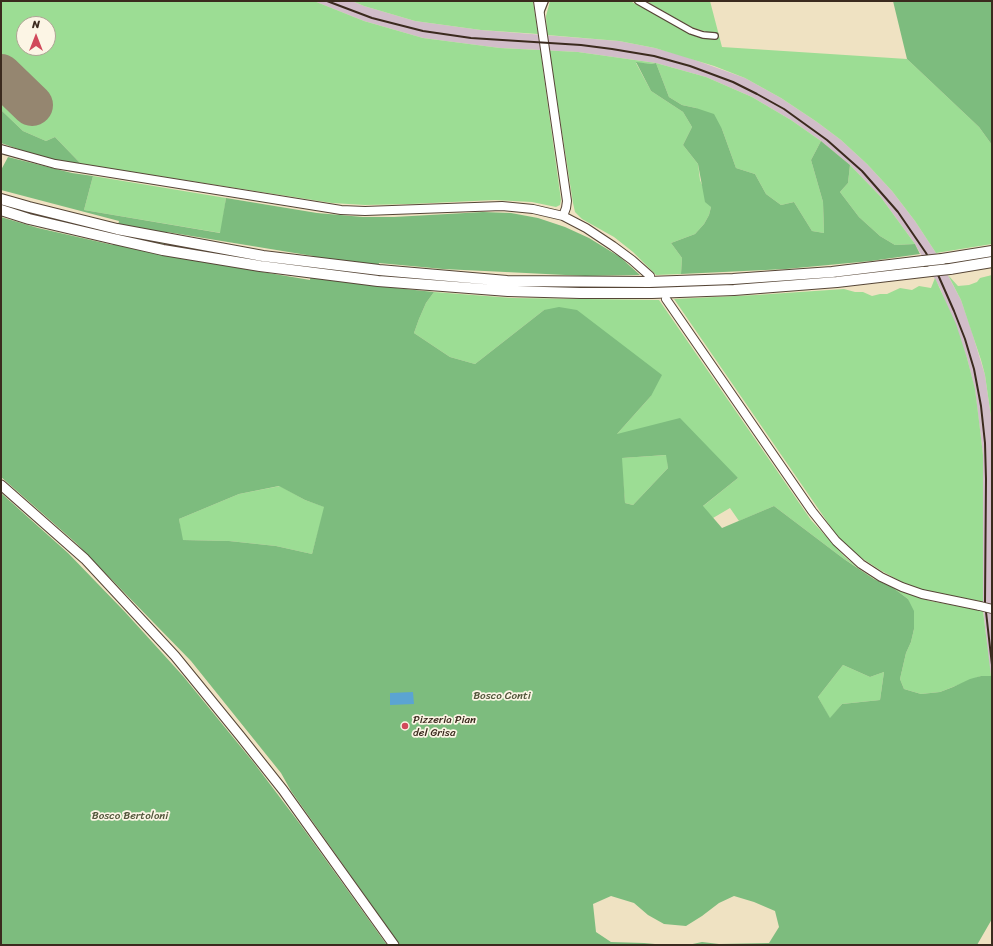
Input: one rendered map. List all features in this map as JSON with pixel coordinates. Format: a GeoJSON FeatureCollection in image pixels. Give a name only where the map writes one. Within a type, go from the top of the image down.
{"type":"FeatureCollection","features":[{"type":"Feature","properties":{"kind":"highway"},"geometry":{"type":"LineString","coordinates":[[1,199],[117,229],[263,256],[378,270],[507,281],[649,282],[782,276],[832,272],[942,259],[992,251]]}},
{"type":"Feature","properties":{"kind":"highway"},"geometry":{"type":"LineString","coordinates":[[1,210],[163,250],[311,274],[378,281],[508,291],[652,293],[734,290],[822,284],[950,269],[992,262]]}},
{"type":"Feature","properties":{"kind":"main road"},"geometry":{"type":"LineString","coordinates":[[538,1],[567,201],[563,216]]}},
{"type":"Feature","properties":{"kind":"main road"},"geometry":{"type":"LineString","coordinates":[[1,149],[55,164],[341,210],[365,211],[502,206],[533,209],[563,216],[586,228],[632,260],[650,276]]}},
{"type":"Feature","properties":{"kind":"main road"},"geometry":{"type":"LineString","coordinates":[[666,299],[812,511],[836,541],[861,564],[880,577],[902,587],[922,594],[992,609]]}},
{"type":"Feature","properties":{"kind":"main road"},"geometry":{"type":"LineString","coordinates":[[1,485],[85,559],[175,656],[282,790],[394,945]]}},
{"type":"Feature","properties":{"kind":"street"},"geometry":{"type":"LineString","coordinates":[[540,14],[544,1]]}},
{"type":"Feature","properties":{"kind":"street"},"geometry":{"type":"LineString","coordinates":[[638,1],[686,29],[698,34],[715,36]]}},
{"type":"Feature","properties":{"kind":"shaded area"},"geometry":{"type":"Polygon","coordinates":[[[314,1],[352,1],[415,21],[481,30],[619,41],[655,48],[684,56],[745,78],[781,98],[841,140],[867,164],[892,191],[915,221],[936,253],[961,300],[985,375],[992,424],[992,680],[989,667],[982,598],[983,455],[975,390],[967,358],[940,288],[915,244],[880,196],[850,165],[821,141],[791,120],[752,97],[706,77],[656,63],[578,52],[500,48],[423,38],[364,21],[314,1]]]}},
{"type":"Feature","properties":{"kind":"green space"},"geometry":{"type":"Polygon","coordinates":[[[1,1],[314,1],[364,21],[423,38],[500,48],[578,52],[656,63],[636,63],[651,91],[683,112],[692,127],[683,145],[698,164],[700,180],[711,207],[704,224],[695,234],[671,243],[682,258],[681,274],[656,275],[633,252],[614,237],[582,219],[575,212],[573,203],[550,55],[541,55],[561,200],[560,205],[556,207],[532,202],[495,200],[365,205],[332,203],[81,164],[55,137],[46,141],[23,131],[1,110],[1,1]]]}},
{"type":"Feature","properties":{"kind":"green space"},"geometry":{"type":"Polygon","coordinates":[[[352,1],[533,1],[538,34],[481,30],[415,21],[352,1]]]}},
{"type":"Feature","properties":{"kind":"green space"},"geometry":{"type":"Polygon","coordinates":[[[550,1],[630,1],[693,35],[707,38],[717,38],[716,33],[691,27],[646,1],[710,1],[722,47],[907,59],[979,127],[992,145],[992,244],[936,253],[915,221],[892,191],[867,164],[841,140],[781,98],[745,78],[714,66],[655,48],[619,41],[547,35],[546,16],[550,1]]]}},
{"type":"Feature","properties":{"kind":"green space"},"geometry":{"type":"Polygon","coordinates":[[[893,1],[992,1],[992,145],[979,127],[907,59],[893,1]]]}},
{"type":"Feature","properties":{"kind":"green space"},"geometry":{"type":"Polygon","coordinates":[[[636,62],[651,64],[656,63],[669,97],[682,105],[714,114],[722,129],[736,168],[755,174],[766,194],[781,205],[794,202],[812,231],[824,233],[823,202],[811,160],[821,141],[850,165],[848,183],[840,192],[859,217],[880,236],[895,245],[915,244],[920,254],[871,261],[786,269],[681,274],[682,258],[671,243],[695,234],[704,224],[711,207],[705,202],[698,164],[683,145],[692,127],[683,112],[651,91],[636,62]]]}},
{"type":"Feature","properties":{"kind":"green space"},"geometry":{"type":"Polygon","coordinates":[[[656,63],[706,77],[752,97],[791,120],[821,141],[811,160],[823,202],[824,233],[812,231],[794,202],[781,205],[766,194],[755,174],[736,168],[722,129],[696,108],[682,105],[669,97],[656,63]]]}},
{"type":"Feature","properties":{"kind":"green space"},"geometry":{"type":"Polygon","coordinates":[[[1,110],[23,131],[46,141],[55,137],[81,164],[35,155],[1,143],[1,110]]]}},
{"type":"Feature","properties":{"kind":"green space","name":"Bosco Conti"},"geometry":{"type":"Polygon","coordinates":[[[8,157],[72,173],[93,176],[84,210],[220,233],[226,198],[317,213],[363,217],[394,217],[483,212],[511,213],[538,218],[565,227],[589,238],[620,257],[640,275],[585,276],[443,269],[379,263],[377,286],[434,292],[426,303],[414,333],[450,357],[475,364],[544,310],[559,307],[577,310],[662,375],[651,396],[617,434],[680,418],[738,478],[703,506],[722,528],[774,506],[844,559],[874,579],[892,587],[908,599],[914,611],[914,629],[911,642],[906,653],[900,679],[904,689],[921,694],[940,692],[970,679],[981,676],[991,676],[992,919],[977,945],[688,945],[702,942],[719,944],[769,943],[779,927],[775,911],[754,902],[734,896],[719,903],[686,926],[664,924],[648,915],[634,903],[611,896],[593,904],[596,932],[611,942],[644,943],[655,945],[400,945],[291,791],[281,773],[191,661],[76,543],[1,477],[1,217],[38,228],[113,245],[119,221],[1,190],[1,170],[8,157]],[[167,232],[162,255],[310,280],[313,256],[167,232]],[[666,455],[622,458],[625,503],[633,505],[668,468],[666,455]],[[279,486],[239,494],[179,519],[183,540],[229,541],[276,546],[312,554],[324,507],[305,500],[279,486]],[[843,665],[818,697],[830,718],[842,704],[880,700],[884,672],[870,677],[843,665]]]}},
{"type":"Feature","properties":{"kind":"green space"},"geometry":{"type":"Polygon","coordinates":[[[850,165],[880,196],[915,244],[895,245],[880,236],[859,217],[840,192],[848,183],[850,165]]]}},
{"type":"Feature","properties":{"kind":"green space"},"geometry":{"type":"Polygon","coordinates":[[[93,176],[226,198],[221,233],[84,210],[93,176]]]}},
{"type":"Feature","properties":{"kind":"green space"},"geometry":{"type":"Polygon","coordinates":[[[948,275],[958,286],[969,285],[977,282],[980,278],[992,275],[992,424],[985,375],[981,360],[961,300],[948,275]]]}},
{"type":"Feature","properties":{"kind":"green space"},"geometry":{"type":"Polygon","coordinates":[[[935,278],[956,324],[975,389],[983,455],[983,611],[991,676],[981,676],[940,692],[921,694],[904,689],[900,679],[906,653],[911,642],[914,629],[908,599],[892,587],[930,601],[979,610],[980,601],[930,592],[905,584],[857,555],[837,536],[674,299],[844,289],[855,292],[863,292],[872,296],[887,294],[900,288],[912,290],[919,286],[931,288],[935,278]]]}},
{"type":"Feature","properties":{"kind":"green space"},"geometry":{"type":"Polygon","coordinates":[[[434,292],[512,298],[659,300],[811,520],[845,557],[860,569],[844,559],[774,506],[739,521],[730,508],[713,518],[702,507],[738,478],[617,434],[651,396],[544,310],[475,364],[450,357],[414,333],[426,303],[434,292]]]}},
{"type":"Feature","properties":{"kind":"green space"},"geometry":{"type":"Polygon","coordinates":[[[667,455],[668,468],[633,505],[625,503],[621,458],[667,455]]]}},
{"type":"Feature","properties":{"kind":"green space"},"geometry":{"type":"Polygon","coordinates":[[[280,486],[305,500],[325,507],[312,554],[276,546],[229,541],[182,540],[179,519],[239,494],[280,486]]]}},
{"type":"Feature","properties":{"kind":"green space","name":"Bosco Bertoloni"},"geometry":{"type":"Polygon","coordinates":[[[1,493],[68,553],[125,612],[183,676],[254,763],[387,945],[1,945],[1,493]]]}},
{"type":"Feature","properties":{"kind":"green space"},"geometry":{"type":"Polygon","coordinates":[[[843,665],[870,677],[884,672],[880,700],[842,704],[830,719],[818,697],[843,665]]]}},
{"type":"Feature","properties":{"kind":"water"},"geometry":{"type":"Polygon","coordinates":[[[413,692],[414,704],[390,705],[390,693],[413,692]]]}},
{"type":"Feature","properties":{"kind":"runway"},"geometry":{"type":"LineString","coordinates":[[1,75],[32,105]]}},
{"type":"Feature","properties":{"kind":"railway"},"geometry":{"type":"LineString","coordinates":[[327,1],[372,18],[423,31],[471,38],[581,45],[612,49],[654,56],[690,66],[733,82],[784,109],[827,140],[862,171],[898,212],[926,253],[939,277],[954,311],[965,339],[974,369],[981,406],[985,443],[985,603],[992,665]]}},
{"type":"Feature","properties":{"kind":"place","name":"Pizzeria Pian del Grisa"},"geometry":{"type":"Point","coordinates":[405,726]}}]}
